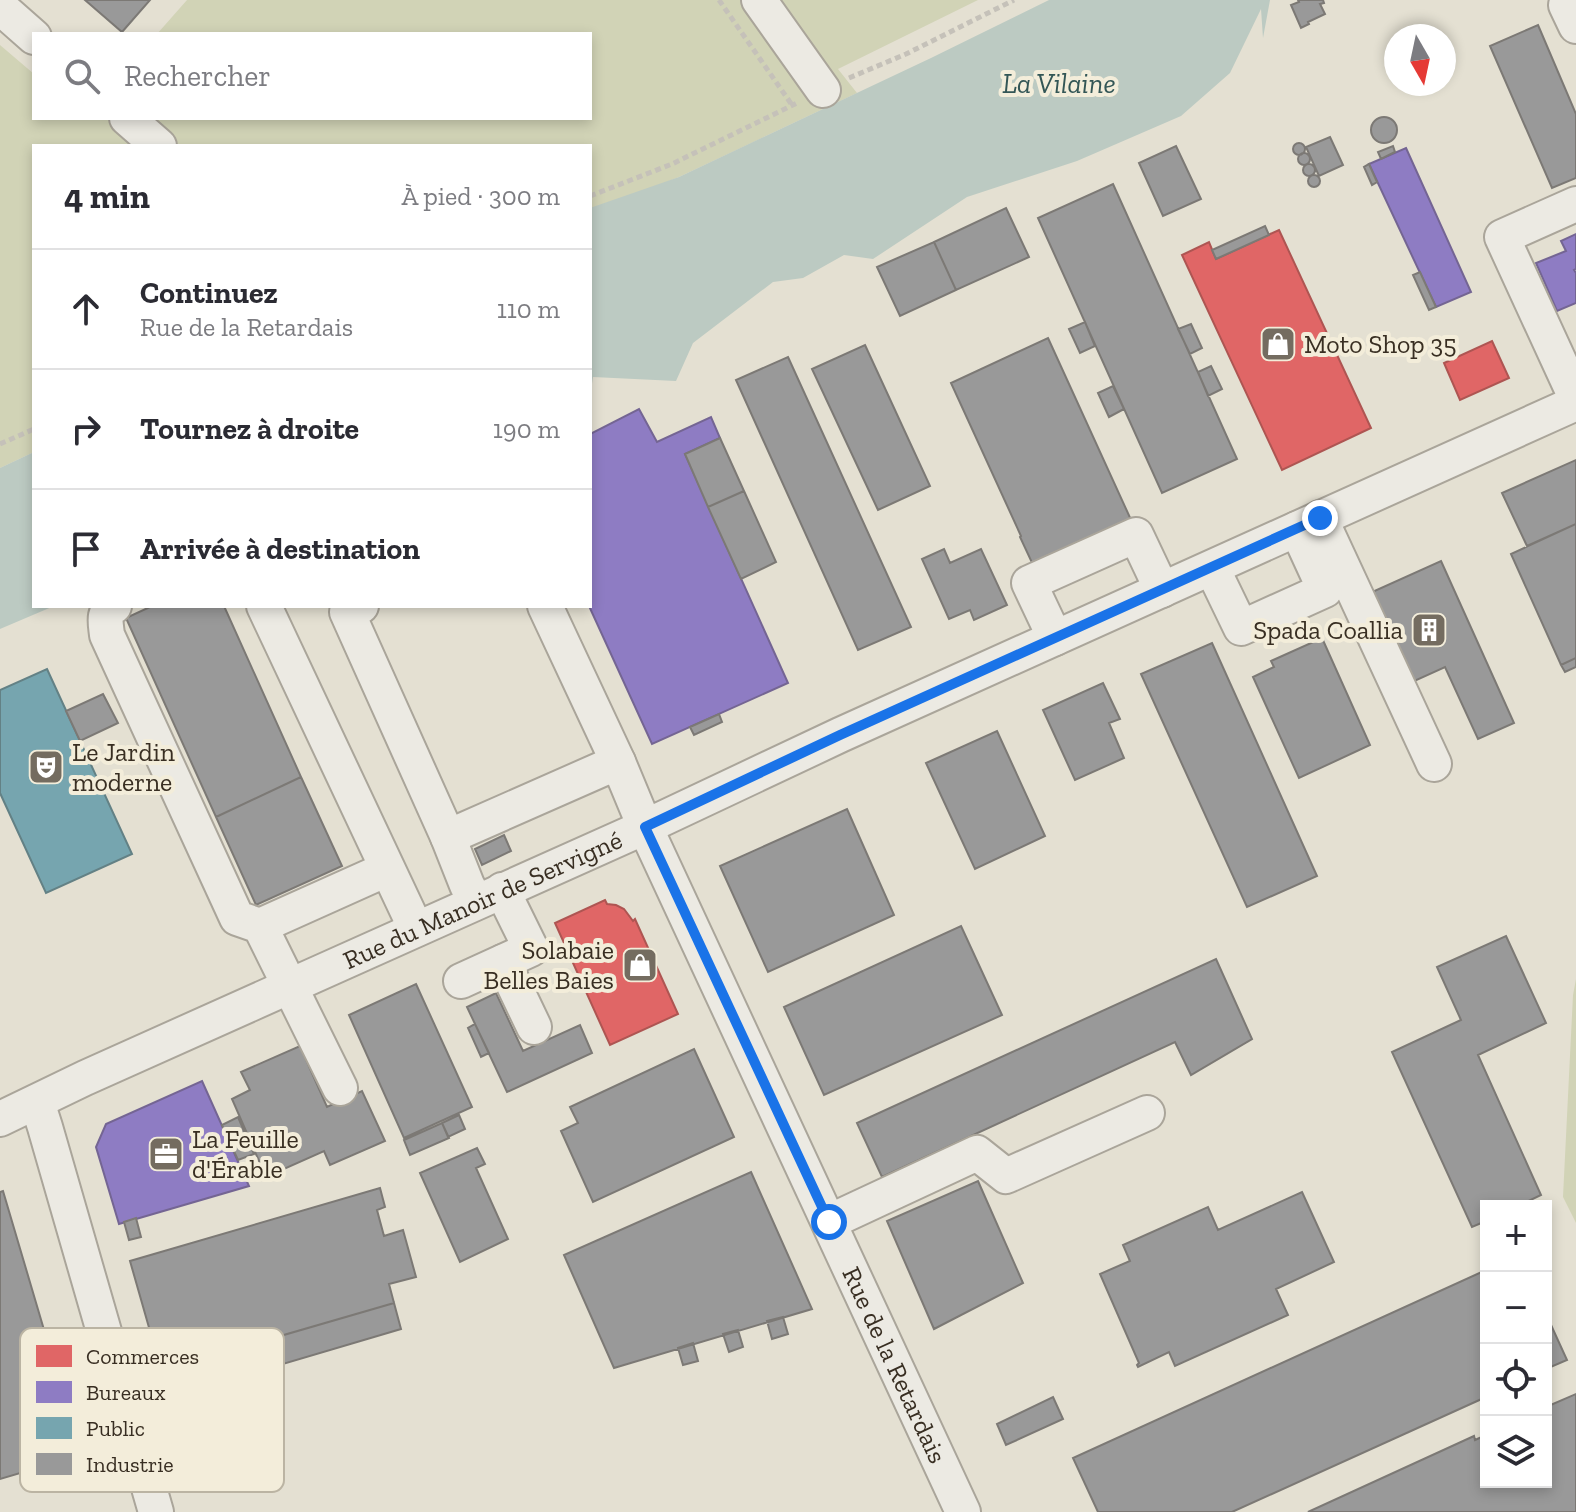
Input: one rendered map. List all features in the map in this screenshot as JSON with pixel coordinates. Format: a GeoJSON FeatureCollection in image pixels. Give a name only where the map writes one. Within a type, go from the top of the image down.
{"type":"FeatureCollection","features":[{"type":"Feature","properties":{"kind":"street"},"geometry":{"type":"LineString","coordinates":[[759,0],[823,90]]}},
{"type":"Feature","properties":{"kind":"street"},"geometry":{"type":"LineString","coordinates":[[0,7],[32,35]]}},
{"type":"Feature","properties":{"kind":"street"},"geometry":{"type":"LineString","coordinates":[[129,120],[157,144]]}},
{"type":"Feature","properties":{"kind":"street"},"geometry":{"type":"LineString","coordinates":[[1576,204],[1502,237],[1576,400]]}},
{"type":"Feature","properties":{"kind":"street","name":"Rue du Manoir de Servigné"},"geometry":{"type":"LineString","coordinates":[[0,1119],[1576,400]]}},
{"type":"Feature","properties":{"kind":"street"},"geometry":{"type":"LineString","coordinates":[[1212,568],[1241,628],[1297,603],[1325,590],[1308,524]]}},
{"type":"Feature","properties":{"kind":"street"},"geometry":{"type":"LineString","coordinates":[[1308,524],[1434,764]]}},
{"type":"Feature","properties":{"kind":"street"},"geometry":{"type":"LineString","coordinates":[[1055,638],[1029,583],[1122,541],[1136,535],[1162,590]]}},
{"type":"Feature","properties":{"kind":"street"},"geometry":{"type":"LineString","coordinates":[[110,608],[105,618],[107,635],[237,918],[260,926],[387,869]]}},
{"type":"Feature","properties":{"kind":"street"},"geometry":{"type":"LineString","coordinates":[[265,608],[416,929]]}},
{"type":"Feature","properties":{"kind":"street"},"geometry":{"type":"LineString","coordinates":[[356,608],[347,612],[467,885],[489,896],[531,949],[461,981]]}},
{"type":"Feature","properties":{"kind":"street","name":"Rue de la Retardais"},"geometry":{"type":"LineString","coordinates":[[546,608],[963,1512]]}},
{"type":"Feature","properties":{"kind":"street"},"geometry":{"type":"LineString","coordinates":[[448,837],[618,762]]}},
{"type":"Feature","properties":{"kind":"street"},"geometry":{"type":"LineString","coordinates":[[260,926],[340,1088]]}},
{"type":"Feature","properties":{"kind":"street"},"geometry":{"type":"LineString","coordinates":[[503,962],[534,1027]]}},
{"type":"Feature","properties":{"kind":"street"},"geometry":{"type":"LineString","coordinates":[[37,1102],[103,1328]]}},
{"type":"Feature","properties":{"kind":"street"},"geometry":{"type":"LineString","coordinates":[[829,1222],[977,1153],[1006,1176],[1147,1113]]}},
{"type":"Feature","properties":{"kind":"street"},"geometry":{"type":"LineString","coordinates":[[150,1492],[156,1512]]}},
{"type":"Feature","properties":{"kind":"path"},"geometry":{"type":"LineString","coordinates":[[592,195],[672,164],[792,105],[719,0]]}},
{"type":"Feature","properties":{"kind":"path"},"geometry":{"type":"LineString","coordinates":[[823,90],[906,54],[1014,0]]}},
{"type":"Feature","properties":{"kind":"path"},"geometry":{"type":"LineString","coordinates":[[0,444],[32,430]]}},
{"type":"Feature","properties":{"kind":"green space"},"geometry":{"type":"Polygon","coordinates":[[[187,0],[978,0],[838,69],[857,93],[679,177],[592,212],[592,144],[32,144],[32,453],[0,468],[0,45],[32,72],[32,120],[592,120],[592,32],[159,32],[187,0]]]}},
{"type":"Feature","properties":{"kind":"green space"},"geometry":{"type":"Polygon","coordinates":[[[1576,979],[1576,1223],[1563,1197],[1576,979]]]}},
{"type":"Feature","properties":{"kind":"water","name":"La Vilaine"},"geometry":{"type":"Polygon","coordinates":[[[1049,0],[1270,0],[1263,38],[1261,9],[1230,73],[1181,116],[1077,161],[967,197],[873,259],[844,255],[803,278],[773,282],[693,343],[676,381],[593,377],[592,384],[592,207],[679,177],[1049,0]]]}},
{"type":"Feature","properties":{"kind":"water"},"geometry":{"type":"Polygon","coordinates":[[[32,453],[32,608],[49,608],[0,629],[0,468],[32,453]]]}},
{"type":"Feature","properties":{"kind":"building: Commerces","name":"Moto Shop 35"},"geometry":{"type":"Polygon","coordinates":[[[1279,230],[1371,428],[1282,470],[1182,255],[1209,242],[1216,259],[1279,230]]]}},
{"type":"Feature","properties":{"kind":"building: Commerces"},"geometry":{"type":"Polygon","coordinates":[[[1492,341],[1509,378],[1460,400],[1444,363],[1492,341]]]}},
{"type":"Feature","properties":{"kind":"building: Commerces"},"geometry":{"type":"Polygon","coordinates":[[[605,900],[607,904],[624,909],[633,921],[635,919],[678,1014],[610,1045],[555,923],[605,900]]]}},
{"type":"Feature","properties":{"kind":"building: Bureaux"},"geometry":{"type":"Polygon","coordinates":[[[1406,148],[1471,292],[1436,307],[1369,164],[1406,148]]]}},
{"type":"Feature","properties":{"kind":"building: Bureaux"},"geometry":{"type":"Polygon","coordinates":[[[1576,234],[1576,303],[1557,311],[1536,263],[1566,251],[1561,241],[1576,234]]]}},
{"type":"Feature","properties":{"kind":"building: Bureaux"},"geometry":{"type":"Polygon","coordinates":[[[639,409],[657,442],[711,417],[720,438],[685,454],[788,683],[652,744],[590,608],[592,433],[639,409]]]}},
{"type":"Feature","properties":{"kind":"building: Bureaux","name":"La Feuille d'Érable"},"geometry":{"type":"Polygon","coordinates":[[[202,1081],[249,1186],[119,1224],[96,1147],[106,1124],[202,1081]]]}},
{"type":"Feature","properties":{"kind":"building: Public","name":"Le Jardin moderne"},"geometry":{"type":"Polygon","coordinates":[[[47,669],[132,854],[46,893],[0,793],[0,690],[47,669]]]}},
{"type":"Feature","properties":{"kind":"building: Industrie"},"geometry":{"type":"Polygon","coordinates":[[[85,0],[150,0],[122,32],[85,0]]]}},
{"type":"Feature","properties":{"kind":"building: Industrie"},"geometry":{"type":"Polygon","coordinates":[[[1298,0],[1323,0],[1324,3],[1320,4],[1325,14],[1301,28],[1291,5],[1298,0]]]}},
{"type":"Feature","properties":{"kind":"building: Industrie"},"geometry":{"type":"Polygon","coordinates":[[[1538,25],[1576,114],[1576,178],[1552,188],[1490,46],[1538,25]]]}},
{"type":"Feature","properties":{"kind":"building: Industrie"},"geometry":{"type":"Polygon","coordinates":[[[1384,117],[1393,121],[1397,130],[1393,139],[1384,143],[1375,139],[1371,130],[1375,121],[1384,117]]]}},
{"type":"Feature","properties":{"kind":"building: Industrie"},"geometry":{"type":"Polygon","coordinates":[[[1330,137],[1343,165],[1319,176],[1306,147],[1330,137]]]}},
{"type":"Feature","properties":{"kind":"building: Industrie"},"geometry":{"type":"Polygon","coordinates":[[[1299,143],[1305,149],[1299,155],[1293,149],[1299,143]]]}},
{"type":"Feature","properties":{"kind":"building: Industrie"},"geometry":{"type":"Polygon","coordinates":[[[1176,146],[1201,199],[1163,216],[1139,163],[1176,146]]]}},
{"type":"Feature","properties":{"kind":"building: Industrie"},"geometry":{"type":"Polygon","coordinates":[[[1393,146],[1395,152],[1381,159],[1378,152],[1393,146]]]}},
{"type":"Feature","properties":{"kind":"building: Industrie"},"geometry":{"type":"Polygon","coordinates":[[[1304,153],[1310,159],[1304,165],[1298,159],[1304,153]]]}},
{"type":"Feature","properties":{"kind":"building: Industrie"},"geometry":{"type":"Polygon","coordinates":[[[1309,164],[1315,170],[1309,176],[1303,170],[1309,164]]]}},
{"type":"Feature","properties":{"kind":"building: Industrie"},"geometry":{"type":"Polygon","coordinates":[[[1369,164],[1377,182],[1372,185],[1364,167],[1369,164]]]}},
{"type":"Feature","properties":{"kind":"building: Industrie"},"geometry":{"type":"Polygon","coordinates":[[[1314,175],[1320,181],[1314,187],[1308,181],[1314,175]]]}},
{"type":"Feature","properties":{"kind":"building: Industrie"},"geometry":{"type":"Polygon","coordinates":[[[1113,184],[1237,459],[1162,493],[1038,218],[1113,184]]]}},
{"type":"Feature","properties":{"kind":"building: Industrie"},"geometry":{"type":"Polygon","coordinates":[[[1006,208],[1029,257],[956,290],[934,242],[1006,208]]]}},
{"type":"Feature","properties":{"kind":"building: Industrie"},"geometry":{"type":"Polygon","coordinates":[[[1265,226],[1269,235],[1216,259],[1212,250],[1265,226]]]}},
{"type":"Feature","properties":{"kind":"building: Industrie"},"geometry":{"type":"Polygon","coordinates":[[[934,242],[956,290],[900,316],[877,267],[934,242]]]}},
{"type":"Feature","properties":{"kind":"building: Industrie"},"geometry":{"type":"Polygon","coordinates":[[[1420,272],[1436,307],[1429,310],[1413,275],[1420,272]]]}},
{"type":"Feature","properties":{"kind":"building: Industrie"},"geometry":{"type":"Polygon","coordinates":[[[1085,322],[1095,346],[1080,353],[1069,329],[1085,322]]]}},
{"type":"Feature","properties":{"kind":"building: Industrie"},"geometry":{"type":"Polygon","coordinates":[[[1191,324],[1202,348],[1190,354],[1178,329],[1191,324]]]}},
{"type":"Feature","properties":{"kind":"building: Industrie"},"geometry":{"type":"Polygon","coordinates":[[[1048,338],[1132,522],[1034,567],[951,383],[1048,338]]]}},
{"type":"Feature","properties":{"kind":"building: Industrie"},"geometry":{"type":"Polygon","coordinates":[[[865,345],[930,486],[878,510],[812,369],[865,345]]]}},
{"type":"Feature","properties":{"kind":"building: Industrie"},"geometry":{"type":"Polygon","coordinates":[[[788,357],[911,627],[858,650],[736,380],[788,357]]]}},
{"type":"Feature","properties":{"kind":"building: Industrie"},"geometry":{"type":"Polygon","coordinates":[[[1211,366],[1222,389],[1208,396],[1198,372],[1211,366]]]}},
{"type":"Feature","properties":{"kind":"building: Industrie"},"geometry":{"type":"Polygon","coordinates":[[[1113,386],[1124,409],[1109,417],[1098,393],[1113,386]]]}},
{"type":"Feature","properties":{"kind":"building: Industrie"},"geometry":{"type":"Polygon","coordinates":[[[720,438],[744,491],[708,507],[685,454],[720,438]]]}},
{"type":"Feature","properties":{"kind":"building: Industrie"},"geometry":{"type":"Polygon","coordinates":[[[1576,460],[1576,524],[1527,546],[1502,493],[1576,460]]]}},
{"type":"Feature","properties":{"kind":"building: Industrie"},"geometry":{"type":"Polygon","coordinates":[[[744,491],[776,562],[741,579],[708,507],[744,491]]]}},
{"type":"Feature","properties":{"kind":"building: Industrie"},"geometry":{"type":"Polygon","coordinates":[[[1576,524],[1576,658],[1561,665],[1511,554],[1576,524]]]}},
{"type":"Feature","properties":{"kind":"building: Industrie"},"geometry":{"type":"Polygon","coordinates":[[[944,549],[950,563],[981,549],[1007,605],[974,620],[970,610],[949,619],[922,559],[944,549]]]}},
{"type":"Feature","properties":{"kind":"building: Industrie","name":"Spada Coallia"},"geometry":{"type":"Polygon","coordinates":[[[1441,561],[1514,723],[1478,739],[1445,667],[1410,683],[1370,593],[1441,561]]]}},
{"type":"Feature","properties":{"kind":"building: Industrie"},"geometry":{"type":"Polygon","coordinates":[[[148,608],[225,608],[301,777],[216,817],[126,618],[148,608]]]}},
{"type":"Feature","properties":{"kind":"building: Industrie"},"geometry":{"type":"Polygon","coordinates":[[[1322,638],[1370,745],[1299,778],[1253,677],[1274,667],[1271,661],[1322,638]]]}},
{"type":"Feature","properties":{"kind":"building: Industrie"},"geometry":{"type":"Polygon","coordinates":[[[1212,643],[1317,876],[1247,907],[1141,674],[1212,643]]]}},
{"type":"Feature","properties":{"kind":"building: Industrie"},"geometry":{"type":"Polygon","coordinates":[[[1576,658],[1576,667],[1565,672],[1561,665],[1576,658]]]}},
{"type":"Feature","properties":{"kind":"building: Industrie"},"geometry":{"type":"Polygon","coordinates":[[[1103,683],[1120,719],[1109,723],[1124,758],[1075,780],[1043,710],[1103,683]]]}},
{"type":"Feature","properties":{"kind":"building: Industrie"},"geometry":{"type":"Polygon","coordinates":[[[103,694],[118,723],[80,741],[66,711],[103,694]]]}},
{"type":"Feature","properties":{"kind":"building: Industrie"},"geometry":{"type":"Polygon","coordinates":[[[719,714],[722,722],[694,735],[690,727],[719,714]]]}},
{"type":"Feature","properties":{"kind":"building: Industrie"},"geometry":{"type":"Polygon","coordinates":[[[997,731],[1045,836],[975,869],[926,763],[997,731]]]}},
{"type":"Feature","properties":{"kind":"building: Industrie"},"geometry":{"type":"Polygon","coordinates":[[[301,777],[342,866],[256,905],[216,817],[301,777]]]}},
{"type":"Feature","properties":{"kind":"building: Industrie"},"geometry":{"type":"Polygon","coordinates":[[[847,809],[894,915],[768,972],[720,866],[847,809]]]}},
{"type":"Feature","properties":{"kind":"building: Industrie"},"geometry":{"type":"Polygon","coordinates":[[[504,835],[511,851],[482,865],[475,849],[504,835]]]}},
{"type":"Feature","properties":{"kind":"building: Industrie"},"geometry":{"type":"Polygon","coordinates":[[[961,926],[1002,1015],[824,1095],[784,1007],[961,926]]]}},
{"type":"Feature","properties":{"kind":"building: Industrie"},"geometry":{"type":"Polygon","coordinates":[[[1506,936],[1546,1023],[1478,1055],[1541,1195],[1531,1200],[1480,1200],[1480,1224],[1472,1227],[1392,1052],[1461,1020],[1437,967],[1506,936]]]}},
{"type":"Feature","properties":{"kind":"building: Industrie"},"geometry":{"type":"Polygon","coordinates":[[[1216,959],[1252,1039],[1191,1075],[1175,1042],[882,1177],[857,1123],[1216,959]]]}},
{"type":"Feature","properties":{"kind":"building: Industrie"},"geometry":{"type":"Polygon","coordinates":[[[416,984],[472,1107],[404,1138],[349,1015],[416,984]]]}},
{"type":"Feature","properties":{"kind":"building: Industrie"},"geometry":{"type":"Polygon","coordinates":[[[496,993],[523,1051],[580,1025],[592,1053],[507,1092],[467,1007],[496,993]]]}},
{"type":"Feature","properties":{"kind":"building: Industrie"},"geometry":{"type":"Polygon","coordinates":[[[475,1024],[489,1053],[481,1057],[468,1028],[475,1024]]]}},
{"type":"Feature","properties":{"kind":"building: Industrie"},"geometry":{"type":"Polygon","coordinates":[[[300,1046],[327,1107],[362,1091],[385,1141],[330,1165],[324,1151],[266,1177],[232,1099],[250,1090],[241,1072],[300,1046]]]}},
{"type":"Feature","properties":{"kind":"building: Industrie"},"geometry":{"type":"Polygon","coordinates":[[[694,1049],[734,1137],[593,1202],[561,1131],[578,1123],[570,1107],[694,1049]]]}},
{"type":"Feature","properties":{"kind":"building: Industrie"},"geometry":{"type":"Polygon","coordinates":[[[459,1115],[465,1129],[448,1137],[442,1123],[459,1115]]]}},
{"type":"Feature","properties":{"kind":"building: Industrie"},"geometry":{"type":"Polygon","coordinates":[[[238,1117],[254,1154],[238,1160],[222,1125],[238,1117]]]}},
{"type":"Feature","properties":{"kind":"building: Industrie"},"geometry":{"type":"Polygon","coordinates":[[[442,1123],[449,1138],[410,1155],[404,1140],[442,1123]]]}},
{"type":"Feature","properties":{"kind":"building: Industrie"},"geometry":{"type":"Polygon","coordinates":[[[477,1148],[485,1164],[476,1168],[508,1239],[460,1262],[420,1173],[477,1148]]]}},
{"type":"Feature","properties":{"kind":"building: Industrie"},"geometry":{"type":"Polygon","coordinates":[[[751,1172],[812,1309],[614,1368],[564,1255],[751,1172]]]}},
{"type":"Feature","properties":{"kind":"building: Industrie"},"geometry":{"type":"Polygon","coordinates":[[[978,1181],[1023,1283],[934,1329],[887,1221],[978,1181]]]}},
{"type":"Feature","properties":{"kind":"building: Industrie"},"geometry":{"type":"Polygon","coordinates":[[[380,1188],[385,1207],[377,1210],[384,1236],[403,1230],[416,1277],[389,1284],[394,1303],[284,1335],[284,1328],[149,1328],[130,1261],[380,1188]]]}},
{"type":"Feature","properties":{"kind":"building: Industrie"},"geometry":{"type":"Polygon","coordinates":[[[3,1191],[43,1328],[20,1328],[20,1473],[0,1479],[0,1192],[3,1191]]]}},
{"type":"Feature","properties":{"kind":"building: Industrie"},"geometry":{"type":"Polygon","coordinates":[[[1302,1192],[1334,1262],[1276,1289],[1288,1315],[1175,1366],[1169,1352],[1138,1367],[1139,1363],[1100,1274],[1130,1261],[1123,1245],[1208,1207],[1218,1230],[1302,1192]]]}},
{"type":"Feature","properties":{"kind":"building: Industrie"},"geometry":{"type":"Polygon","coordinates":[[[136,1218],[141,1237],[129,1240],[124,1222],[136,1218]]]}},
{"type":"Feature","properties":{"kind":"building: Industrie"},"geometry":{"type":"Polygon","coordinates":[[[1480,1273],[1480,1400],[1232,1512],[1098,1512],[1073,1458],[1480,1273]]]}},
{"type":"Feature","properties":{"kind":"building: Industrie"},"geometry":{"type":"Polygon","coordinates":[[[394,1303],[401,1329],[284,1364],[284,1335],[394,1303]]]}},
{"type":"Feature","properties":{"kind":"building: Industrie"},"geometry":{"type":"Polygon","coordinates":[[[783,1317],[788,1334],[772,1339],[767,1321],[783,1317]]]}},
{"type":"Feature","properties":{"kind":"building: Industrie"},"geometry":{"type":"Polygon","coordinates":[[[1552,1327],[1567,1360],[1552,1366],[1552,1327]]]}},
{"type":"Feature","properties":{"kind":"building: Industrie"},"geometry":{"type":"Polygon","coordinates":[[[738,1330],[743,1347],[729,1352],[723,1334],[738,1330]]]}},
{"type":"Feature","properties":{"kind":"building: Industrie"},"geometry":{"type":"Polygon","coordinates":[[[693,1343],[698,1361],[683,1365],[678,1348],[693,1343]]]}},
{"type":"Feature","properties":{"kind":"building: Industrie"},"geometry":{"type":"Polygon","coordinates":[[[1576,1394],[1576,1512],[1308,1512],[1474,1436],[1475,1440],[1480,1438],[1480,1488],[1552,1488],[1552,1404],[1576,1394]]]}},
{"type":"Feature","properties":{"kind":"building: Industrie"},"geometry":{"type":"Polygon","coordinates":[[[1053,1397],[1063,1419],[1006,1445],[997,1424],[1053,1397]]]}},
{"type":"Feature","properties":{"kind":"place","name":"Moto Shop 35"},"geometry":{"type":"Point","coordinates":[1278,344]}},
{"type":"Feature","properties":{"kind":"place","name":"Spada Coallia"},"geometry":{"type":"Point","coordinates":[1429,630]}},
{"type":"Feature","properties":{"kind":"place","name":"Le Jardin moderne"},"geometry":{"type":"Point","coordinates":[46,767]}},
{"type":"Feature","properties":{"kind":"place","name":"Solabaie Belles Baies"},"geometry":{"type":"Point","coordinates":[640,965]}},
{"type":"Feature","properties":{"kind":"place","name":"La Feuille d'Érable"},"geometry":{"type":"Point","coordinates":[166,1154]}},
{"type":"Feature","properties":{"kind":"route"},"geometry":{"type":"LineString","coordinates":[[829,1222],[645,827],[840,735],[1320,518]]}}]}
